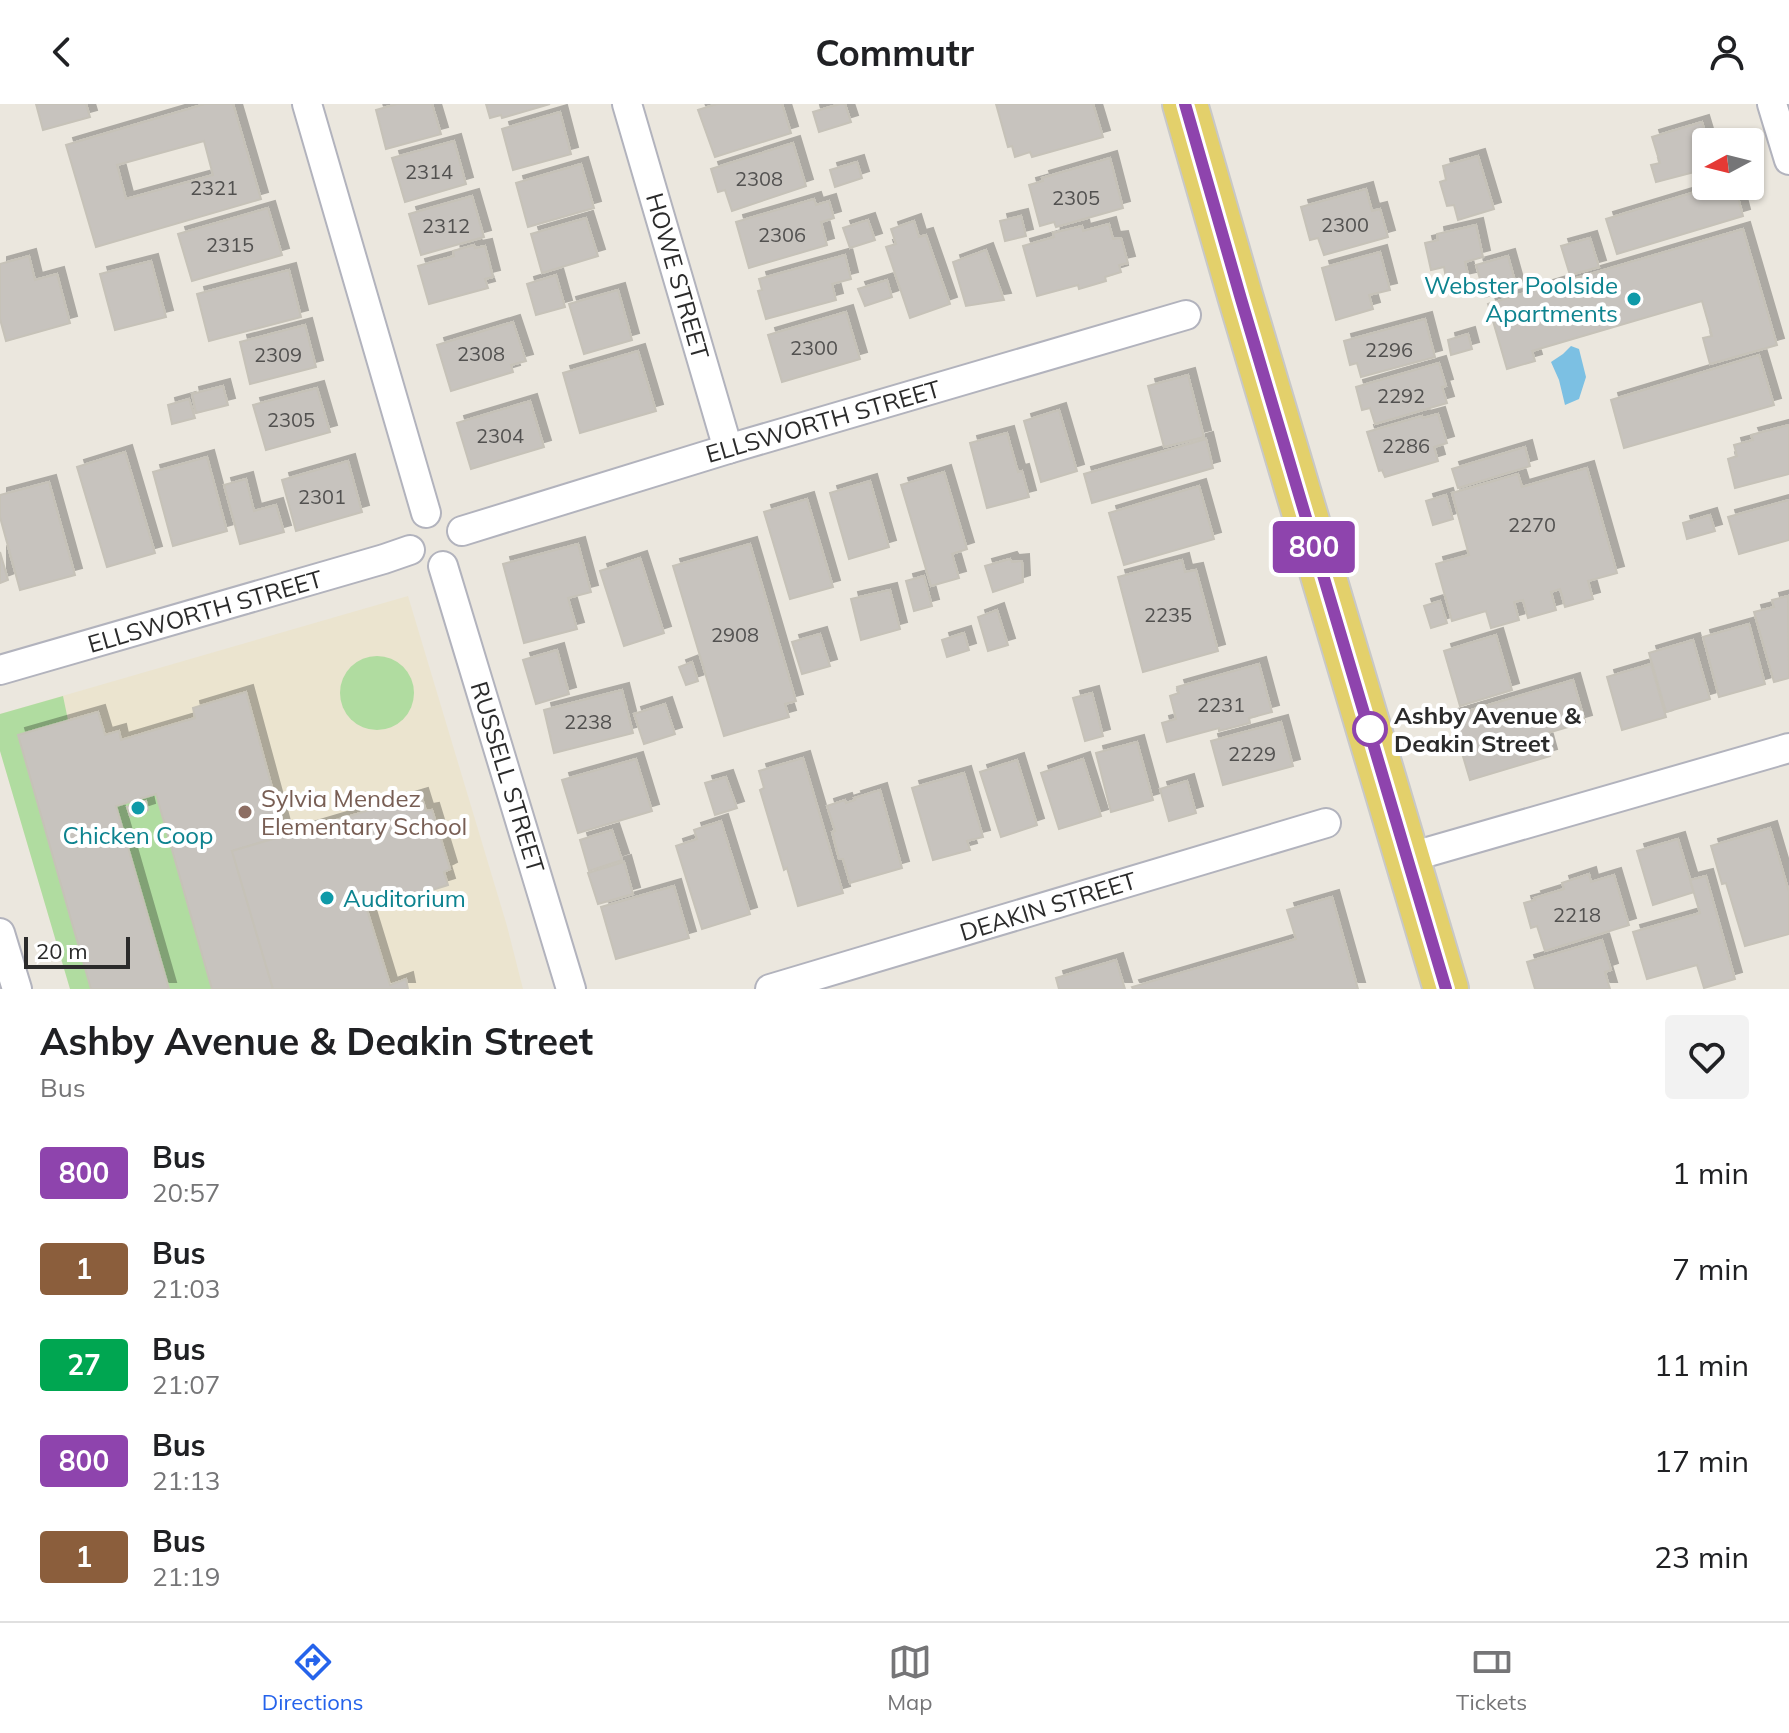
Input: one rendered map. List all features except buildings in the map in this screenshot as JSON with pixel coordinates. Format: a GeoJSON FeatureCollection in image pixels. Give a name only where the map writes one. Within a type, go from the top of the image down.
{"type":"FeatureCollection","features":[{"type":"Feature","properties":{"kind":"main road"},"geometry":{"type":"LineString","coordinates":[[1185,104],[1446,989]]}},
{"type":"Feature","properties":{"kind":"street"},"geometry":{"type":"LineString","coordinates":[[307,104],[426,513]]}},
{"type":"Feature","properties":{"kind":"street","name":"HOWE STREET"},"geometry":{"type":"LineString","coordinates":[[627,104],[728,449]]}},
{"type":"Feature","properties":{"kind":"street"},"geometry":{"type":"LineString","coordinates":[[1772,104],[1789,160]]}},
{"type":"Feature","properties":{"kind":"street","name":"ELLSWORTH STREET"},"geometry":{"type":"LineString","coordinates":[[462,531],[728,449],[1186,315]]}},
{"type":"Feature","properties":{"kind":"street"},"geometry":{"type":"LineString","coordinates":[[426,513],[452,517],[462,531],[462,549],[458,557],[443,566],[420,563],[410,550],[412,524],[426,513]]}},
{"type":"Feature","properties":{"kind":"street","name":"ELLSWORTH STREET"},"geometry":{"type":"LineString","coordinates":[[0,670],[410,550]]}},
{"type":"Feature","properties":{"kind":"street","name":"RUSSELL STREET"},"geometry":{"type":"LineString","coordinates":[[443,566],[571,989]]}},
{"type":"Feature","properties":{"kind":"street"},"geometry":{"type":"LineString","coordinates":[[1407,858],[1789,748]]}},
{"type":"Feature","properties":{"kind":"street","name":"DEAKIN STREET"},"geometry":{"type":"LineString","coordinates":[[770,989],[1326,823]]}},
{"type":"Feature","properties":{"kind":"street"},"geometry":{"type":"LineString","coordinates":[[0,933],[17,989]]}},
{"type":"Feature","properties":{"kind":"shaded area","name":"Sylvia Mendez Elementary School"},"geometry":{"type":"Polygon","coordinates":[[[408,596],[523,989],[70,989],[0,751],[0,714],[408,596]]]}},
{"type":"Feature","properties":{"kind":"green space"},"geometry":{"type":"Polygon","coordinates":[[[377,656],[398,662],[408,672],[414,693],[408,714],[398,724],[377,730],[356,724],[346,714],[340,693],[346,672],[356,662],[377,656]]]}},
{"type":"Feature","properties":{"kind":"green space"},"geometry":{"type":"Polygon","coordinates":[[[63,696],[68,720],[18,735],[91,989],[70,989],[0,751],[0,714],[63,696]]]}},
{"type":"Feature","properties":{"kind":"green space"},"geometry":{"type":"Polygon","coordinates":[[[156,794],[212,989],[169,989],[116,806],[156,794]]]}},
{"type":"Feature","properties":{"kind":"water"},"geometry":{"type":"Polygon","coordinates":[[[1571,346],[1579,349],[1586,377],[1579,399],[1565,405],[1551,362],[1571,346]]]}},
{"type":"Feature","properties":{"kind":"bus line","name":"800"},"geometry":{"type":"LineString","coordinates":[[1185,104],[1446,989]]}},
{"type":"Feature","properties":{"kind":"place","name":"Webster Poolside Apartments"},"geometry":{"type":"Point","coordinates":[1634,299]}},
{"type":"Feature","properties":{"kind":"place","name":"Ashby Avenue & Deakin Street"},"geometry":{"type":"Point","coordinates":[1370,729]}},
{"type":"Feature","properties":{"kind":"place","name":"Chicken Coop"},"geometry":{"type":"Point","coordinates":[138,808]}},
{"type":"Feature","properties":{"kind":"place","name":"Sylvia Mendez Elementary School"},"geometry":{"type":"Point","coordinates":[245,812]}},
{"type":"Feature","properties":{"kind":"place","name":"Auditorium"},"geometry":{"type":"Point","coordinates":[327,898]}}]}
